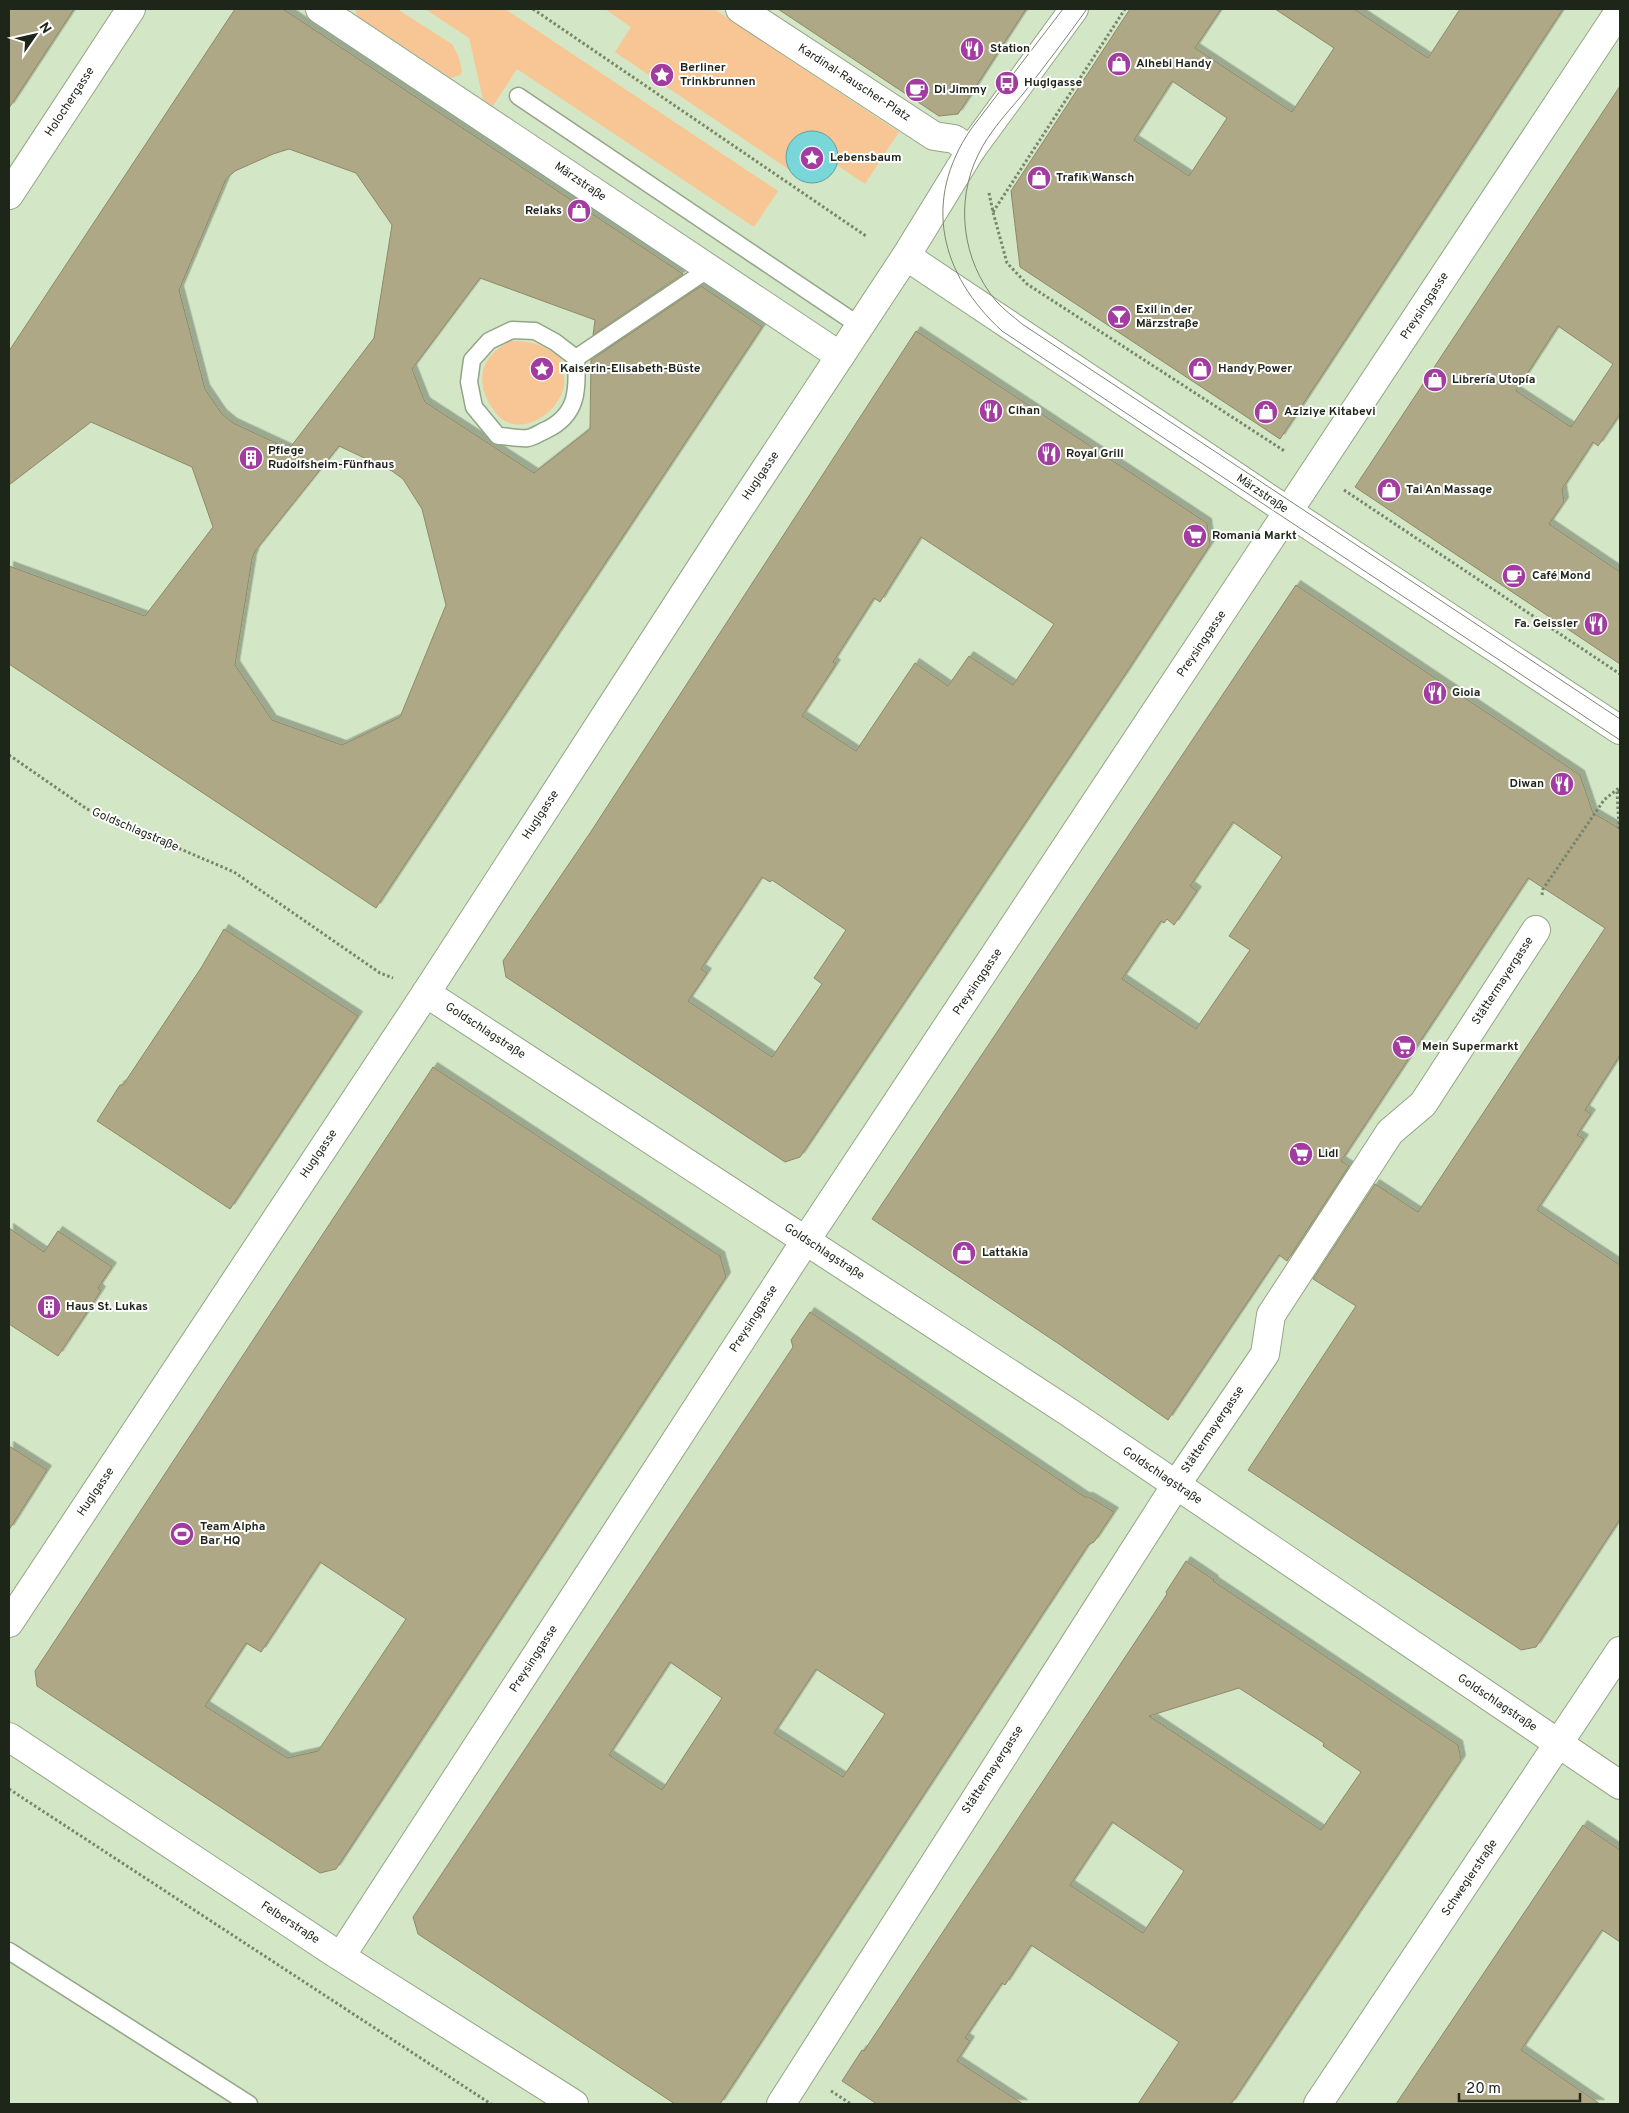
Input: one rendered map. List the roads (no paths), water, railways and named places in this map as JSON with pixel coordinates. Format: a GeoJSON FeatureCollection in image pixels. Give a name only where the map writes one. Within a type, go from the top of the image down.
{"type":"FeatureCollection","features":[{"type":"Feature","properties":{"kind":"street","name":"Holochergasse"},"geometry":{"type":"LineString","coordinates":[[9,195],[131,9]]}},
{"type":"Feature","properties":{"kind":"street","name":"Märzstraße"},"geometry":{"type":"LineString","coordinates":[[320,9],[840,356]]}},
{"type":"Feature","properties":{"kind":"street","name":"Kardinal-Rauscher-Platz"},"geometry":{"type":"LineString","coordinates":[[740,9],[934,136],[954,139],[971,150]]}},
{"type":"Feature","properties":{"kind":"street","name":"Huglgasse"},"geometry":{"type":"LineString","coordinates":[[9,1623],[426,993],[720,537],[906,256],[971,150],[1074,9]]}},
{"type":"Feature","properties":{"kind":"street","name":"Preysinggasse"},"geometry":{"type":"LineString","coordinates":[[341,1956],[806,1240],[1620,10]]}},
{"type":"Feature","properties":{"kind":"street","name":"Märzstraße"},"geometry":{"type":"LineString","coordinates":[[906,256],[1620,730]]}},
{"type":"Feature","properties":{"kind":"street","name":"Stättermayergasse"},"geometry":{"type":"LineString","coordinates":[[780,2104],[1176,1486],[1265,1354],[1271,1315],[1384,1140],[1390,1132],[1423,1104],[1536,930]]}},
{"type":"Feature","properties":{"kind":"street","name":"Goldschlagstraße"},"geometry":{"type":"LineString","coordinates":[[426,993],[1070,1413],[1620,1785]]}},
{"type":"Feature","properties":{"kind":"street","name":"Schweglerstraße"},"geometry":{"type":"LineString","coordinates":[[1318,2104],[1620,1651]]}},
{"type":"Feature","properties":{"kind":"street","name":"Felberstraße"},"geometry":{"type":"LineString","coordinates":[[9,1737],[341,1956],[574,2104]]}},
{"type":"Feature","properties":{"kind":"lane"},"geometry":{"type":"LineString","coordinates":[[518,96],[860,326]]}},
{"type":"Feature","properties":{"kind":"lane"},"geometry":{"type":"LineString","coordinates":[[576,358],[710,268]]}},
{"type":"Feature","properties":{"kind":"lane"},"geometry":{"type":"LineString","coordinates":[[512,330],[535,331],[555,342],[576,358],[576,394],[569,414],[552,427],[529,438],[498,436],[474,407],[469,382],[472,360],[489,341],[512,330]]}},
{"type":"Feature","properties":{"kind":"lane"},"geometry":{"type":"LineString","coordinates":[[9,1951],[249,2104]]}},
{"type":"Feature","properties":{"kind":"water"},"geometry":{"type":"Polygon","coordinates":[[[812,131],[822,133],[830,139],[836,147],[838,157],[836,167],[830,175],[822,181],[812,183],[802,181],[794,175],[788,167],[786,157],[788,147],[794,139],[802,133],[812,131]]]}},
{"type":"Feature","properties":{"kind":"tram line"},"geometry":{"type":"LineString","coordinates":[[1063,9],[971,129],[956,156],[946,183],[943,210],[945,236],[952,261],[964,286],[981,309],[1002,331],[1620,740]]}},
{"type":"Feature","properties":{"kind":"tram line"},"geometry":{"type":"LineString","coordinates":[[1087,9],[993,131],[982,147],[971,173],[966,192],[965,211],[969,249],[976,268],[996,301],[1022,324],[1620,719]]}},
{"type":"Feature","properties":{"kind":"place","name":"Station"},"geometry":{"type":"Point","coordinates":[972,49]}},
{"type":"Feature","properties":{"kind":"place","name":"Alhebi Handy"},"geometry":{"type":"Point","coordinates":[1119,64]}},
{"type":"Feature","properties":{"kind":"place","name":"Berliner Trinkbrunnen"},"geometry":{"type":"Point","coordinates":[662,75]}},
{"type":"Feature","properties":{"kind":"place","name":"Huglgasse"},"geometry":{"type":"Point","coordinates":[1007,83]}},
{"type":"Feature","properties":{"kind":"place","name":"Di Jimmy"},"geometry":{"type":"Point","coordinates":[917,90]}},
{"type":"Feature","properties":{"kind":"place","name":"Lebensbaum"},"geometry":{"type":"Point","coordinates":[812,158]}},
{"type":"Feature","properties":{"kind":"place","name":"Trafik Wansch"},"geometry":{"type":"Point","coordinates":[1039,178]}},
{"type":"Feature","properties":{"kind":"place","name":"Relaks"},"geometry":{"type":"Point","coordinates":[579,211]}},
{"type":"Feature","properties":{"kind":"place","name":"Exil in der Märzstraße"},"geometry":{"type":"Point","coordinates":[1119,317]}},
{"type":"Feature","properties":{"kind":"place","name":"Kaiserin-Elisabeth-Büste"},"geometry":{"type":"Point","coordinates":[542,369]}},
{"type":"Feature","properties":{"kind":"place","name":"Handy Power"},"geometry":{"type":"Point","coordinates":[1200,369]}},
{"type":"Feature","properties":{"kind":"place","name":"Librería Utopía"},"geometry":{"type":"Point","coordinates":[1435,380]}},
{"type":"Feature","properties":{"kind":"place","name":"Cihan"},"geometry":{"type":"Point","coordinates":[991,411]}},
{"type":"Feature","properties":{"kind":"place","name":"Aziziye Kitabevi"},"geometry":{"type":"Point","coordinates":[1266,412]}},
{"type":"Feature","properties":{"kind":"place","name":"Royal Grill"},"geometry":{"type":"Point","coordinates":[1049,454]}},
{"type":"Feature","properties":{"kind":"place","name":"Pflege Rudolfsheim-Fünfhaus"},"geometry":{"type":"Point","coordinates":[251,458]}},
{"type":"Feature","properties":{"kind":"place","name":"Tai An Massage"},"geometry":{"type":"Point","coordinates":[1389,490]}},
{"type":"Feature","properties":{"kind":"place","name":"Romania Markt"},"geometry":{"type":"Point","coordinates":[1195,536]}},
{"type":"Feature","properties":{"kind":"place","name":"Café Mond"},"geometry":{"type":"Point","coordinates":[1514,576]}},
{"type":"Feature","properties":{"kind":"place","name":"Fa. Geissler"},"geometry":{"type":"Point","coordinates":[1596,624]}},
{"type":"Feature","properties":{"kind":"place","name":"Gioia"},"geometry":{"type":"Point","coordinates":[1435,693]}},
{"type":"Feature","properties":{"kind":"place","name":"Diwan"},"geometry":{"type":"Point","coordinates":[1562,784]}},
{"type":"Feature","properties":{"kind":"place","name":"Mein Supermarkt"},"geometry":{"type":"Point","coordinates":[1404,1047]}},
{"type":"Feature","properties":{"kind":"place","name":"Lidl"},"geometry":{"type":"Point","coordinates":[1301,1154]}},
{"type":"Feature","properties":{"kind":"place","name":"Lattakia"},"geometry":{"type":"Point","coordinates":[964,1253]}},
{"type":"Feature","properties":{"kind":"place","name":"Haus St. Lukas"},"geometry":{"type":"Point","coordinates":[49,1307]}},
{"type":"Feature","properties":{"kind":"place","name":"Team Alpha Bar HQ"},"geometry":{"type":"Point","coordinates":[182,1534]}}]}
